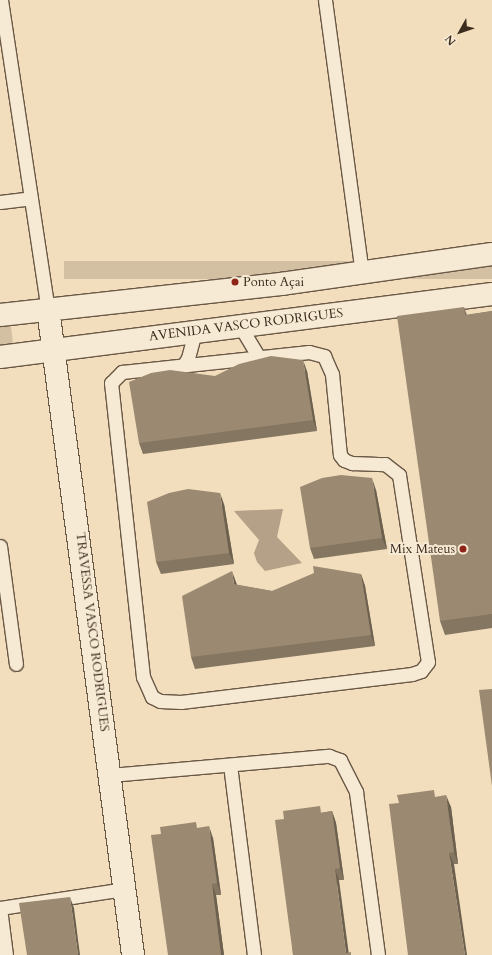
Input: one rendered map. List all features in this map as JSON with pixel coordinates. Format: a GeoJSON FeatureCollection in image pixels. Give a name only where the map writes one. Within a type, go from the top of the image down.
{"type":"FeatureCollection","features":[{"type":"Feature","properties":{"kind":"street"},"geometry":{"type":"LineString","coordinates":[[0,315],[281,284],[492,254]]}},
{"type":"Feature","properties":{"kind":"street","name":"AVENIDA VASCO RODRIGUES"},"geometry":{"type":"LineString","coordinates":[[0,357],[492,294]]}},
{"type":"Feature","properties":{"kind":"street","name":"TRAVESSA VASCO RODRIGUES"},"geometry":{"type":"LineString","coordinates":[[48,309],[133,955]]}},
{"type":"Feature","properties":{"kind":"lane"},"geometry":{"type":"LineString","coordinates":[[1,0],[48,309]]}},
{"type":"Feature","properties":{"kind":"lane"},"geometry":{"type":"LineString","coordinates":[[325,0],[362,273]]}},
{"type":"Feature","properties":{"kind":"lane"},"geometry":{"type":"LineString","coordinates":[[0,202],[31,198]]}},
{"type":"Feature","properties":{"kind":"lane"},"geometry":{"type":"LineString","coordinates":[[240,326],[259,358]]}},
{"type":"Feature","properties":{"kind":"lane"},"geometry":{"type":"LineString","coordinates":[[183,366],[188,358],[195,332]]}},
{"type":"Feature","properties":{"kind":"lane"},"geometry":{"type":"LineString","coordinates":[[309,352],[324,356],[332,374],[340,455],[344,460],[352,463],[386,464],[399,475],[428,656],[428,662],[421,671],[181,702],[160,701],[152,697],[143,677],[111,383],[122,372],[183,366],[309,352]]}},
{"type":"Feature","properties":{"kind":"lane"},"geometry":{"type":"LineString","coordinates":[[0,546],[16,664]]}},
{"type":"Feature","properties":{"kind":"lane"},"geometry":{"type":"LineString","coordinates":[[110,775],[330,756],[340,760],[356,792],[378,955]]}},
{"type":"Feature","properties":{"kind":"lane"},"geometry":{"type":"LineString","coordinates":[[230,765],[254,955]]}},
{"type":"Feature","properties":{"kind":"lane"},"geometry":{"type":"LineString","coordinates":[[6,955],[0,908],[124,889]]}},
{"type":"Feature","properties":{"kind":"shaded area"},"geometry":{"type":"Polygon","coordinates":[[[64,261],[492,261],[492,279],[64,279],[64,261]]]}},
{"type":"Feature","properties":{"kind":"shaded area"},"geometry":{"type":"Polygon","coordinates":[[[11,326],[13,344],[0,346],[0,327],[11,326]]]}},
{"type":"Feature","properties":{"kind":"shaded area"},"geometry":{"type":"Polygon","coordinates":[[[283,509],[277,537],[302,563],[265,571],[257,562],[254,553],[259,540],[234,511],[283,509]]]}},
{"type":"Feature","properties":{"kind":"building"},"geometry":{"type":"Polygon","coordinates":[[[464,307],[465,315],[492,311],[492,614],[440,621],[397,316],[464,307]]]}},
{"type":"Feature","properties":{"kind":"building"},"geometry":{"type":"Polygon","coordinates":[[[271,356],[303,360],[313,420],[139,443],[129,382],[151,373],[170,370],[215,376],[239,364],[271,356]]]}},
{"type":"Feature","properties":{"kind":"building"},"geometry":{"type":"Polygon","coordinates":[[[341,475],[372,478],[382,538],[310,548],[300,487],[322,478],[341,475]]]}},
{"type":"Feature","properties":{"kind":"building"},"geometry":{"type":"Polygon","coordinates":[[[188,489],[220,493],[229,553],[156,562],[147,502],[169,493],[188,489]]]}},
{"type":"Feature","properties":{"kind":"building"},"geometry":{"type":"Polygon","coordinates":[[[313,566],[361,574],[371,635],[191,657],[182,596],[232,571],[234,584],[272,591],[314,573],[313,566]]]}},
{"type":"Feature","properties":{"kind":"building"},"geometry":{"type":"Polygon","coordinates":[[[492,689],[492,786],[479,690],[492,689]]]}},
{"type":"Feature","properties":{"kind":"building"},"geometry":{"type":"Polygon","coordinates":[[[434,790],[435,797],[446,795],[454,852],[449,853],[465,955],[408,955],[389,804],[399,803],[397,795],[434,790]]]}},
{"type":"Feature","properties":{"kind":"building"},"geometry":{"type":"Polygon","coordinates":[[[320,806],[321,813],[332,811],[340,868],[335,869],[346,953],[351,952],[351,955],[293,955],[275,820],[284,819],[283,811],[320,806]]]}},
{"type":"Feature","properties":{"kind":"building"},"geometry":{"type":"Polygon","coordinates":[[[196,822],[197,828],[209,826],[217,883],[212,884],[221,955],[168,955],[151,835],[161,834],[160,827],[196,822]]]}},
{"type":"Feature","properties":{"kind":"building"},"geometry":{"type":"Polygon","coordinates":[[[70,897],[78,955],[27,955],[19,903],[70,897]]]}},
{"type":"Feature","properties":{"kind":"place","name":"Ponto Açai"},"geometry":{"type":"Point","coordinates":[235,282]}},
{"type":"Feature","properties":{"kind":"place","name":"Mix Mateus"},"geometry":{"type":"Point","coordinates":[463,549]}}]}
